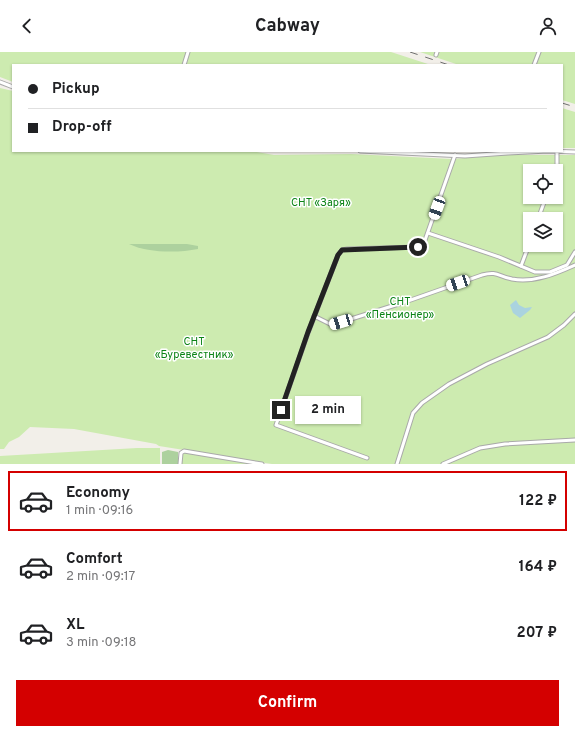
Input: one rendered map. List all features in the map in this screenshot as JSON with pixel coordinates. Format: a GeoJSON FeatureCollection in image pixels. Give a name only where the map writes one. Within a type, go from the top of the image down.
{"type":"FeatureCollection","features":[{"type":"Feature","properties":{"kind":"street"},"geometry":{"type":"LineString","coordinates":[[184,64],[188,52]]}},
{"type":"Feature","properties":{"kind":"street"},"geometry":{"type":"LineString","coordinates":[[534,64],[539,52]]}},
{"type":"Feature","properties":{"kind":"street"},"geometry":{"type":"LineString","coordinates":[[0,82],[12,87]]}},
{"type":"Feature","properties":{"kind":"street"},"geometry":{"type":"LineString","coordinates":[[404,152],[448,153],[465,156],[508,153],[575,152]]}},
{"type":"Feature","properties":{"kind":"street"},"geometry":{"type":"LineString","coordinates":[[557,152],[557,164]]}},
{"type":"Feature","properties":{"kind":"street"},"geometry":{"type":"LineString","coordinates":[[367,458],[276,425],[314,316],[338,255],[342,250],[418,247],[424,243],[455,155]]}},
{"type":"Feature","properties":{"kind":"street"},"geometry":{"type":"LineString","coordinates":[[428,233],[535,272],[550,272],[567,265],[575,252]]}},
{"type":"Feature","properties":{"kind":"street"},"geometry":{"type":"LineString","coordinates":[[521,266],[526,252]]}},
{"type":"Feature","properties":{"kind":"street"},"geometry":{"type":"LineString","coordinates":[[314,316],[332,325],[492,272],[512,279],[538,278],[554,274],[575,265]]}},
{"type":"Feature","properties":{"kind":"street"},"geometry":{"type":"LineString","coordinates":[[397,464],[413,413],[422,403],[450,384],[487,364],[548,337],[556,332],[575,314]]}},
{"type":"Feature","properties":{"kind":"street"},"geometry":{"type":"LineString","coordinates":[[443,464],[480,448],[505,444],[575,440]]}},
{"type":"Feature","properties":{"kind":"street"},"geometry":{"type":"LineString","coordinates":[[180,464],[181,453],[184,451],[262,464]]}},
{"type":"Feature","properties":{"kind":"green space"},"geometry":{"type":"Polygon","coordinates":[[[0,52],[391,52],[428,64],[12,64],[12,82],[0,77],[0,52]]]}},
{"type":"Feature","properties":{"kind":"green space"},"geometry":{"type":"Polygon","coordinates":[[[420,52],[575,52],[575,104],[563,100],[563,64],[456,64],[420,52]]]}},
{"type":"Feature","properties":{"kind":"green space"},"geometry":{"type":"Polygon","coordinates":[[[0,88],[12,91],[12,152],[257,152],[274,155],[351,154],[452,159],[502,155],[575,155],[575,464],[272,464],[159,446],[156,444],[74,429],[30,427],[19,437],[9,442],[4,449],[0,449],[0,88]]]}},
{"type":"Feature","properties":{"kind":"green space"},"geometry":{"type":"Polygon","coordinates":[[[563,108],[575,112],[575,148],[563,148],[563,108]]]}},
{"type":"Feature","properties":{"kind":"green space"},"geometry":{"type":"Polygon","coordinates":[[[129,244],[187,244],[198,246],[198,249],[181,251],[153,251],[129,244]]]}},
{"type":"Feature","properties":{"kind":"green space"},"geometry":{"type":"Polygon","coordinates":[[[160,448],[160,464],[0,464],[0,456],[160,448]]]}},
{"type":"Feature","properties":{"kind":"green space"},"geometry":{"type":"Polygon","coordinates":[[[168,450],[178,452],[178,464],[162,464],[162,452],[168,450]]]}},
{"type":"Feature","properties":{"kind":"green space"},"geometry":{"type":"Polygon","coordinates":[[[184,452],[254,464],[182,464],[182,454],[184,452]]]}},
{"type":"Feature","properties":{"kind":"water"},"geometry":{"type":"Polygon","coordinates":[[[516,300],[519,305],[525,308],[532,307],[520,318],[513,313],[510,305],[516,300]]]}},
{"type":"Feature","properties":{"kind":"railway"},"geometry":{"type":"LineString","coordinates":[[410,52],[446,64]]}},
{"type":"Feature","properties":{"kind":"railway"},"geometry":{"type":"LineString","coordinates":[[563,103],[575,107]]}},
{"type":"Feature","properties":{"kind":"route"},"geometry":{"type":"LineString","coordinates":[[281,410],[308,332],[338,255],[342,250],[418,247]]}},
{"type":"Feature","properties":{"kind":"park label","name":"СНТ «Заря»"},"geometry":{"type":"Point","coordinates":[321,203]}},
{"type":"Feature","properties":{"kind":"park label","name":"СНТ «Пенсионер»"},"geometry":{"type":"Point","coordinates":[400,308]}},
{"type":"Feature","properties":{"kind":"park label","name":"СНТ «Буревестник»"},"geometry":{"type":"Point","coordinates":[194,348]}}]}
